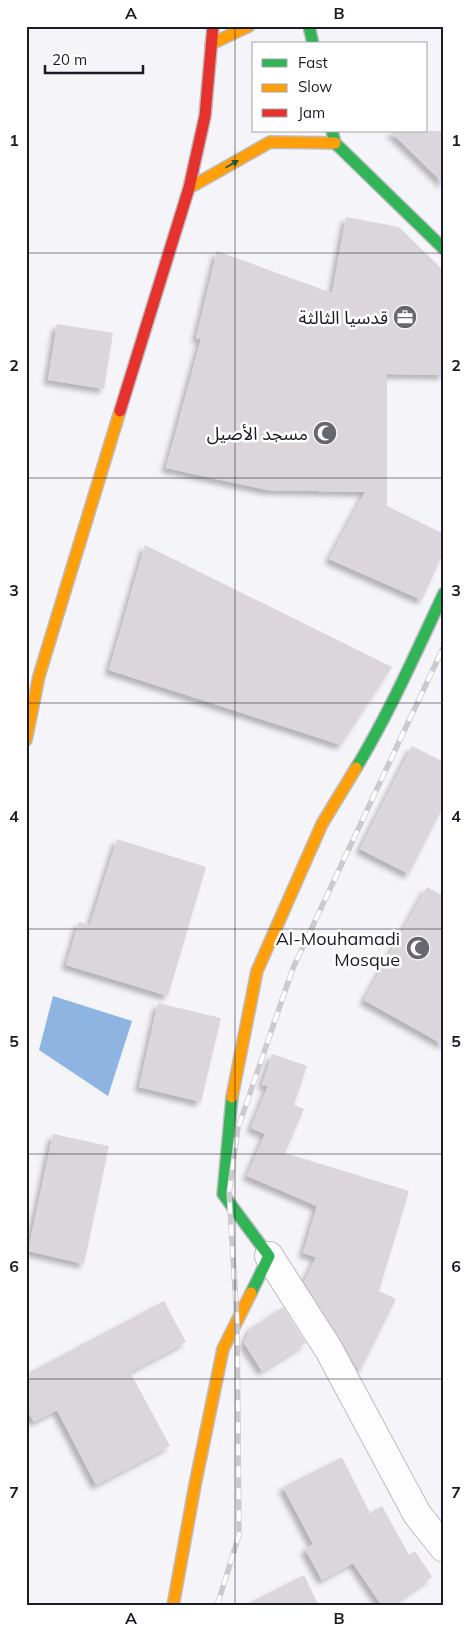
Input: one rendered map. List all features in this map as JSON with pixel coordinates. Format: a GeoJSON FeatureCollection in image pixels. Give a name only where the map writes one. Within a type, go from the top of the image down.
{"type":"FeatureCollection","features":[{"type":"Feature","properties":{"kind":"main road"},"geometry":{"type":"LineString","coordinates":[[26,740],[33,679],[189,188],[205,116],[213,26]]}},
{"type":"Feature","properties":{"kind":"main road"},"geometry":{"type":"LineString","coordinates":[[211,44],[249,26]]}},
{"type":"Feature","properties":{"kind":"main road"},"geometry":{"type":"LineString","coordinates":[[309,26],[313,42]]}},
{"type":"Feature","properties":{"kind":"main road"},"geometry":{"type":"LineString","coordinates":[[332,132],[335,143],[444,249]]}},
{"type":"Feature","properties":{"kind":"main road"},"geometry":{"type":"LineString","coordinates":[[189,188],[270,142],[335,143]]}},
{"type":"Feature","properties":{"kind":"main road"},"geometry":{"type":"LineString","coordinates":[[173,1606],[195,1485],[224,1349],[268,1256],[223,1194],[232,1089],[257,971],[322,824],[371,744],[395,698],[444,593]]}},
{"type":"Feature","properties":{"kind":"street"},"geometry":{"type":"LineString","coordinates":[[268,1256],[329,1350],[417,1514],[444,1548]]}},
{"type":"Feature","properties":{"kind":"water"},"geometry":{"type":"Polygon","coordinates":[[[53,996],[132,1021],[108,1096],[39,1050],[53,996]]]}},
{"type":"Feature","properties":{"kind":"building"},"geometry":{"type":"Polygon","coordinates":[[[444,131],[444,184],[391,132],[444,131]]]}},
{"type":"Feature","properties":{"kind":"building"},"geometry":{"type":"Polygon","coordinates":[[[346,217],[399,227],[444,271],[444,375],[387,374],[387,506],[444,534],[444,551],[422,600],[329,559],[365,492],[267,490],[166,468],[201,339],[196,338],[217,251],[332,293],[346,217]]]}},
{"type":"Feature","properties":{"kind":"building"},"geometry":{"type":"Polygon","coordinates":[[[57,324],[113,333],[104,389],[48,380],[57,324]]]}},
{"type":"Feature","properties":{"kind":"building"},"geometry":{"type":"Polygon","coordinates":[[[145,545],[392,667],[341,745],[109,670],[145,545]]]}},
{"type":"Feature","properties":{"kind":"building"},"geometry":{"type":"Polygon","coordinates":[[[412,746],[444,762],[444,805],[409,874],[360,849],[412,746]]]}},
{"type":"Feature","properties":{"kind":"building"},"geometry":{"type":"Polygon","coordinates":[[[117,839],[206,867],[168,996],[66,965],[79,922],[90,925],[117,839]]]}},
{"type":"Feature","properties":{"kind":"building","name":"Al-Mouhamadi Mosque"},"geometry":{"type":"Polygon","coordinates":[[[427,887],[444,896],[444,1045],[364,1000],[427,887]]]}},
{"type":"Feature","properties":{"kind":"building"},"geometry":{"type":"Polygon","coordinates":[[[158,1003],[221,1018],[201,1102],[139,1087],[158,1003]]]}},
{"type":"Feature","properties":{"kind":"building"},"geometry":{"type":"Polygon","coordinates":[[[272,1054],[307,1066],[294,1105],[304,1109],[285,1153],[409,1191],[379,1291],[396,1299],[361,1370],[356,1367],[304,1282],[316,1257],[303,1253],[317,1206],[247,1176],[265,1134],[251,1128],[268,1086],[262,1085],[272,1054]]]}},
{"type":"Feature","properties":{"kind":"building"},"geometry":{"type":"Polygon","coordinates":[[[53,1134],[109,1146],[84,1264],[28,1251],[53,1134]]]}},
{"type":"Feature","properties":{"kind":"building"},"geometry":{"type":"Polygon","coordinates":[[[164,1301],[186,1342],[130,1372],[170,1446],[96,1485],[57,1410],[34,1422],[26,1408],[26,1374],[164,1301]]]}},
{"type":"Feature","properties":{"kind":"building"},"geometry":{"type":"Polygon","coordinates":[[[283,1307],[306,1343],[262,1371],[244,1343],[251,1328],[283,1307]]]}},
{"type":"Feature","properties":{"kind":"building"},"geometry":{"type":"Polygon","coordinates":[[[342,1457],[370,1513],[382,1506],[409,1555],[415,1551],[432,1577],[390,1606],[382,1606],[353,1563],[322,1580],[305,1549],[313,1544],[283,1487],[342,1457]]]}},
{"type":"Feature","properties":{"kind":"building"},"geometry":{"type":"Polygon","coordinates":[[[304,1575],[319,1606],[243,1606],[304,1575]]]}},
{"type":"Feature","properties":{"kind":"railway"},"geometry":{"type":"LineString","coordinates":[[217,1606],[239,1535],[237,1321],[229,1193],[238,1128],[293,968],[444,646]]}},
{"type":"Feature","properties":{"kind":"traffic: fast"},"geometry":{"type":"LineString","coordinates":[[309,26],[313,42]]}},
{"type":"Feature","properties":{"kind":"traffic: fast"},"geometry":{"type":"LineString","coordinates":[[332,132],[335,143],[444,249]]}},
{"type":"Feature","properties":{"kind":"traffic: fast"},"geometry":{"type":"LineString","coordinates":[[356,768],[391,704],[444,593]]}},
{"type":"Feature","properties":{"kind":"traffic: fast"},"geometry":{"type":"LineString","coordinates":[[232,1097],[223,1194],[269,1256],[251,1293]]}},
{"type":"Feature","properties":{"kind":"traffic: slow"},"geometry":{"type":"LineString","coordinates":[[211,44],[249,26]]}},
{"type":"Feature","properties":{"kind":"traffic: slow"},"geometry":{"type":"LineString","coordinates":[[189,188],[270,142],[335,143]]}},
{"type":"Feature","properties":{"kind":"traffic: slow"},"geometry":{"type":"LineString","coordinates":[[26,740],[39,676],[120,411]]}},
{"type":"Feature","properties":{"kind":"traffic: slow"},"geometry":{"type":"LineString","coordinates":[[232,1097],[257,971],[322,824],[356,768]]}},
{"type":"Feature","properties":{"kind":"traffic: slow"},"geometry":{"type":"LineString","coordinates":[[173,1606],[195,1485],[223,1349],[251,1293]]}},
{"type":"Feature","properties":{"kind":"traffic: jam"},"geometry":{"type":"LineString","coordinates":[[120,411],[189,188],[205,116],[213,26]]}},
{"type":"Feature","properties":{"kind":"place","name":"قدسيا الثالثة"},"geometry":{"type":"Point","coordinates":[405,317]}},
{"type":"Feature","properties":{"kind":"place","name":"مسجد الأصيل"},"geometry":{"type":"Point","coordinates":[325,433]}},
{"type":"Feature","properties":{"kind":"place","name":"Al-Mouhamadi Mosque"},"geometry":{"type":"Point","coordinates":[418,948]}}]}
